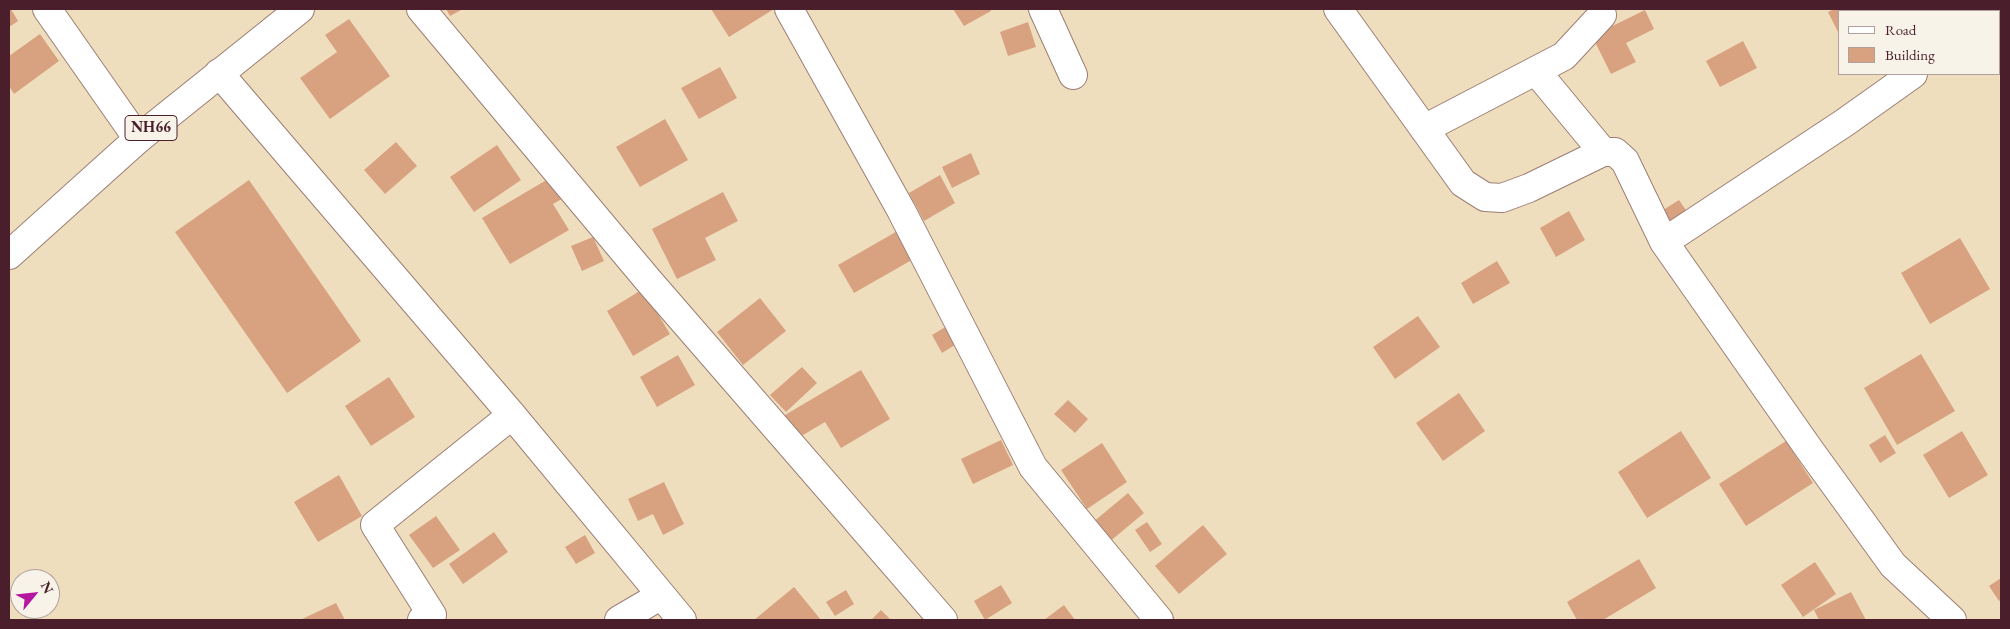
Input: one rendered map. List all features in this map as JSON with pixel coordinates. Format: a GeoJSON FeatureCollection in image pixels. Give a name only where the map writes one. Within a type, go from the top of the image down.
{"type":"FeatureCollection","features":[{"type":"Feature","properties":{"kind":"main road"},"geometry":{"type":"LineString","coordinates":[[46,9],[138,139]]}},
{"type":"Feature","properties":{"kind":"main road","name":"NH66"},"geometry":{"type":"LineString","coordinates":[[9,255],[138,139],[219,72],[300,9]]}},
{"type":"Feature","properties":{"kind":"main road"},"geometry":{"type":"LineString","coordinates":[[421,9],[648,280],[943,620]]}},
{"type":"Feature","properties":{"kind":"main road"},"geometry":{"type":"LineString","coordinates":[[789,9],[901,210],[1032,467],[1159,620]]}},
{"type":"Feature","properties":{"kind":"main road"},"geometry":{"type":"LineString","coordinates":[[1043,9],[1074,75]]}},
{"type":"Feature","properties":{"kind":"main road"},"geometry":{"type":"LineString","coordinates":[[1338,9],[1463,183],[1485,196],[1502,198],[1529,188],[1603,152],[1615,152],[1625,161],[1664,242],[1804,441],[1893,564],[1952,620]]}},
{"type":"Feature","properties":{"kind":"main road"},"geometry":{"type":"LineString","coordinates":[[1424,129],[1564,56],[1602,15]]}},
{"type":"Feature","properties":{"kind":"main road"},"geometry":{"type":"LineString","coordinates":[[1536,71],[1603,152]]}},
{"type":"Feature","properties":{"kind":"main road"},"geometry":{"type":"LineString","coordinates":[[219,72],[512,415],[660,596],[682,620]]}},
{"type":"Feature","properties":{"kind":"main road"},"geometry":{"type":"LineString","coordinates":[[1664,242],[1844,123],[1912,75]]}},
{"type":"Feature","properties":{"kind":"main road"},"geometry":{"type":"LineString","coordinates":[[430,618],[375,525],[512,415]]}},
{"type":"Feature","properties":{"kind":"main road"},"geometry":{"type":"LineString","coordinates":[[619,620],[660,596]]}},
{"type":"Feature","properties":{"kind":"building"},"geometry":{"type":"Polygon","coordinates":[[[9,9],[11,9],[18,21],[9,27],[9,9]]]}},
{"type":"Feature","properties":{"kind":"building"},"geometry":{"type":"Polygon","coordinates":[[[446,9],[463,9],[450,16],[446,9]]]}},
{"type":"Feature","properties":{"kind":"building"},"geometry":{"type":"Polygon","coordinates":[[[711,9],[774,9],[729,37],[711,9]]]}},
{"type":"Feature","properties":{"kind":"building"},"geometry":{"type":"Polygon","coordinates":[[[953,9],[990,9],[991,11],[964,26],[953,9]]]}},
{"type":"Feature","properties":{"kind":"building"},"geometry":{"type":"Polygon","coordinates":[[[1834,9],[1900,10],[1838,10],[1838,32],[1828,12],[1834,9]]]}},
{"type":"Feature","properties":{"kind":"building"},"geometry":{"type":"Polygon","coordinates":[[[1645,10],[1654,29],[1626,43],[1636,62],[1611,74],[1592,36],[1645,10]]]}},
{"type":"Feature","properties":{"kind":"building"},"geometry":{"type":"Polygon","coordinates":[[[349,19],[390,76],[330,119],[300,78],[337,52],[325,35],[349,19]]]}},
{"type":"Feature","properties":{"kind":"building"},"geometry":{"type":"Polygon","coordinates":[[[1028,22],[1036,47],[1008,56],[1000,32],[1028,22]]]}},
{"type":"Feature","properties":{"kind":"building"},"geometry":{"type":"Polygon","coordinates":[[[40,34],[59,61],[14,94],[9,86],[9,56],[40,34]]]}},
{"type":"Feature","properties":{"kind":"building"},"geometry":{"type":"Polygon","coordinates":[[[1743,41],[1757,68],[1720,87],[1706,61],[1743,41]]]}},
{"type":"Feature","properties":{"kind":"building"},"geometry":{"type":"Polygon","coordinates":[[[720,67],[737,98],[699,119],[681,88],[720,67]]]}},
{"type":"Feature","properties":{"kind":"building"},"geometry":{"type":"Polygon","coordinates":[[[665,119],[688,160],[640,187],[616,147],[665,119]]]}},
{"type":"Feature","properties":{"kind":"building"},"geometry":{"type":"Polygon","coordinates":[[[396,142],[417,166],[385,194],[364,170],[396,142]]]}},
{"type":"Feature","properties":{"kind":"building"},"geometry":{"type":"Polygon","coordinates":[[[497,145],[521,180],[474,212],[450,177],[497,145]]]}},
{"type":"Feature","properties":{"kind":"building"},"geometry":{"type":"Polygon","coordinates":[[[971,153],[980,174],[952,188],[942,167],[971,153]]]}},
{"type":"Feature","properties":{"kind":"building"},"geometry":{"type":"Polygon","coordinates":[[[555,175],[567,196],[553,204],[569,230],[510,264],[482,218],[555,175]]]}},
{"type":"Feature","properties":{"kind":"building"},"geometry":{"type":"Polygon","coordinates":[[[940,175],[955,203],[924,221],[909,193],[940,175]]]}},
{"type":"Feature","properties":{"kind":"building"},"geometry":{"type":"Polygon","coordinates":[[[249,180],[361,341],[287,393],[175,232],[249,180]]]}},
{"type":"Feature","properties":{"kind":"building"},"geometry":{"type":"Polygon","coordinates":[[[723,192],[738,221],[705,238],[716,260],[677,279],[652,229],[723,192]]]}},
{"type":"Feature","properties":{"kind":"building"},"geometry":{"type":"Polygon","coordinates":[[[1679,200],[1690,216],[1674,226],[1663,210],[1679,200]]]}},
{"type":"Feature","properties":{"kind":"building"},"geometry":{"type":"Polygon","coordinates":[[[1569,211],[1585,240],[1556,257],[1540,228],[1569,211]]]}},
{"type":"Feature","properties":{"kind":"building"},"geometry":{"type":"Polygon","coordinates":[[[901,229],[917,257],[854,293],[838,265],[901,229]]]}},
{"type":"Feature","properties":{"kind":"building"},"geometry":{"type":"Polygon","coordinates":[[[593,237],[604,261],[582,271],[571,246],[593,237]]]}},
{"type":"Feature","properties":{"kind":"building"},"geometry":{"type":"Polygon","coordinates":[[[1960,238],[1990,289],[1930,324],[1901,273],[1960,238]]]}},
{"type":"Feature","properties":{"kind":"building"},"geometry":{"type":"Polygon","coordinates":[[[1497,261],[1510,283],[1473,304],[1461,283],[1497,261]]]}},
{"type":"Feature","properties":{"kind":"building"},"geometry":{"type":"Polygon","coordinates":[[[643,289],[670,334],[633,356],[607,311],[643,289]]]}},
{"type":"Feature","properties":{"kind":"building"},"geometry":{"type":"Polygon","coordinates":[[[760,298],[786,331],[743,365],[717,332],[760,298]]]}},
{"type":"Feature","properties":{"kind":"building"},"geometry":{"type":"Polygon","coordinates":[[[1418,316],[1440,347],[1395,379],[1373,347],[1418,316]]]}},
{"type":"Feature","properties":{"kind":"building"},"geometry":{"type":"Polygon","coordinates":[[[952,323],[963,340],[942,353],[932,335],[952,323]]]}},
{"type":"Feature","properties":{"kind":"building"},"geometry":{"type":"Polygon","coordinates":[[[1921,354],[1955,411],[1897,445],[1864,388],[1921,354]]]}},
{"type":"Feature","properties":{"kind":"building"},"geometry":{"type":"Polygon","coordinates":[[[678,355],[695,385],[657,407],[640,377],[678,355]]]}},
{"type":"Feature","properties":{"kind":"building"},"geometry":{"type":"Polygon","coordinates":[[[802,367],[817,383],[786,412],[770,395],[802,367]]]}},
{"type":"Feature","properties":{"kind":"building"},"geometry":{"type":"Polygon","coordinates":[[[861,370],[890,419],[841,448],[825,422],[798,438],[785,415],[861,370]]]}},
{"type":"Feature","properties":{"kind":"building"},"geometry":{"type":"Polygon","coordinates":[[[389,377],[415,417],[371,446],[345,406],[389,377]]]}},
{"type":"Feature","properties":{"kind":"building"},"geometry":{"type":"Polygon","coordinates":[[[1459,393],[1485,431],[1443,461],[1416,423],[1459,393]]]}},
{"type":"Feature","properties":{"kind":"building"},"geometry":{"type":"Polygon","coordinates":[[[1068,400],[1088,419],[1075,433],[1054,414],[1068,400]]]}},
{"type":"Feature","properties":{"kind":"building"},"geometry":{"type":"Polygon","coordinates":[[[1681,431],[1711,478],[1647,518],[1618,472],[1681,431]]]}},
{"type":"Feature","properties":{"kind":"building"},"geometry":{"type":"Polygon","coordinates":[[[1962,431],[1988,475],[1949,498],[1923,455],[1962,431]]]}},
{"type":"Feature","properties":{"kind":"building"},"geometry":{"type":"Polygon","coordinates":[[[1885,435],[1896,453],[1880,463],[1869,445],[1885,435]]]}},
{"type":"Feature","properties":{"kind":"building"},"geometry":{"type":"Polygon","coordinates":[[[1001,440],[1013,465],[973,484],[961,459],[1001,440]]]}},
{"type":"Feature","properties":{"kind":"building"},"geometry":{"type":"Polygon","coordinates":[[[1786,441],[1813,483],[1746,526],[1719,484],[1786,441]]]}},
{"type":"Feature","properties":{"kind":"building"},"geometry":{"type":"Polygon","coordinates":[[[1102,443],[1127,482],[1087,509],[1061,470],[1102,443]]]}},
{"type":"Feature","properties":{"kind":"building"},"geometry":{"type":"Polygon","coordinates":[[[339,475],[362,516],[318,542],[294,502],[339,475]]]}},
{"type":"Feature","properties":{"kind":"building"},"geometry":{"type":"Polygon","coordinates":[[[664,482],[684,524],[663,535],[653,514],[638,521],[628,499],[664,482]]]}},
{"type":"Feature","properties":{"kind":"building"},"geometry":{"type":"Polygon","coordinates":[[[1128,493],[1144,513],[1108,543],[1092,523],[1128,493]]]}},
{"type":"Feature","properties":{"kind":"building"},"geometry":{"type":"Polygon","coordinates":[[[436,516],[460,550],[433,568],[409,535],[436,516]]]}},
{"type":"Feature","properties":{"kind":"building"},"geometry":{"type":"Polygon","coordinates":[[[1147,522],[1162,544],[1150,552],[1135,530],[1147,522]]]}},
{"type":"Feature","properties":{"kind":"building"},"geometry":{"type":"Polygon","coordinates":[[[1203,525],[1227,554],[1179,594],[1155,566],[1203,525]]]}},
{"type":"Feature","properties":{"kind":"building"},"geometry":{"type":"Polygon","coordinates":[[[494,532],[508,552],[463,584],[449,564],[494,532]]]}},
{"type":"Feature","properties":{"kind":"building"},"geometry":{"type":"Polygon","coordinates":[[[585,535],[595,553],[576,564],[565,547],[585,535]]]}},
{"type":"Feature","properties":{"kind":"building"},"geometry":{"type":"Polygon","coordinates":[[[1639,559],[1656,588],[1603,620],[1577,620],[1567,602],[1639,559]]]}},
{"type":"Feature","properties":{"kind":"building"},"geometry":{"type":"Polygon","coordinates":[[[1815,562],[1836,594],[1803,617],[1781,585],[1815,562]]]}},
{"type":"Feature","properties":{"kind":"building"},"geometry":{"type":"Polygon","coordinates":[[[2001,578],[2001,600],[1999,601],[1989,586],[2001,578]]]}},
{"type":"Feature","properties":{"kind":"building"},"geometry":{"type":"Polygon","coordinates":[[[1001,585],[1012,603],[985,620],[974,601],[1001,585]]]}},
{"type":"Feature","properties":{"kind":"building"},"geometry":{"type":"Polygon","coordinates":[[[794,587],[821,620],[754,620],[794,587]]]}},
{"type":"Feature","properties":{"kind":"building"},"geometry":{"type":"Polygon","coordinates":[[[846,590],[854,604],[835,616],[826,602],[846,590]]]}},
{"type":"Feature","properties":{"kind":"building"},"geometry":{"type":"Polygon","coordinates":[[[1851,592],[1866,620],[1819,620],[1814,610],[1851,592]]]}},
{"type":"Feature","properties":{"kind":"building"},"geometry":{"type":"Polygon","coordinates":[[[336,603],[345,620],[300,620],[336,603]]]}},
{"type":"Feature","properties":{"kind":"building"},"geometry":{"type":"Polygon","coordinates":[[[1064,605],[1075,620],[1044,620],[1064,605]]]}},
{"type":"Feature","properties":{"kind":"building"},"geometry":{"type":"Polygon","coordinates":[[[881,610],[891,620],[871,620],[881,610]]]}}]}
